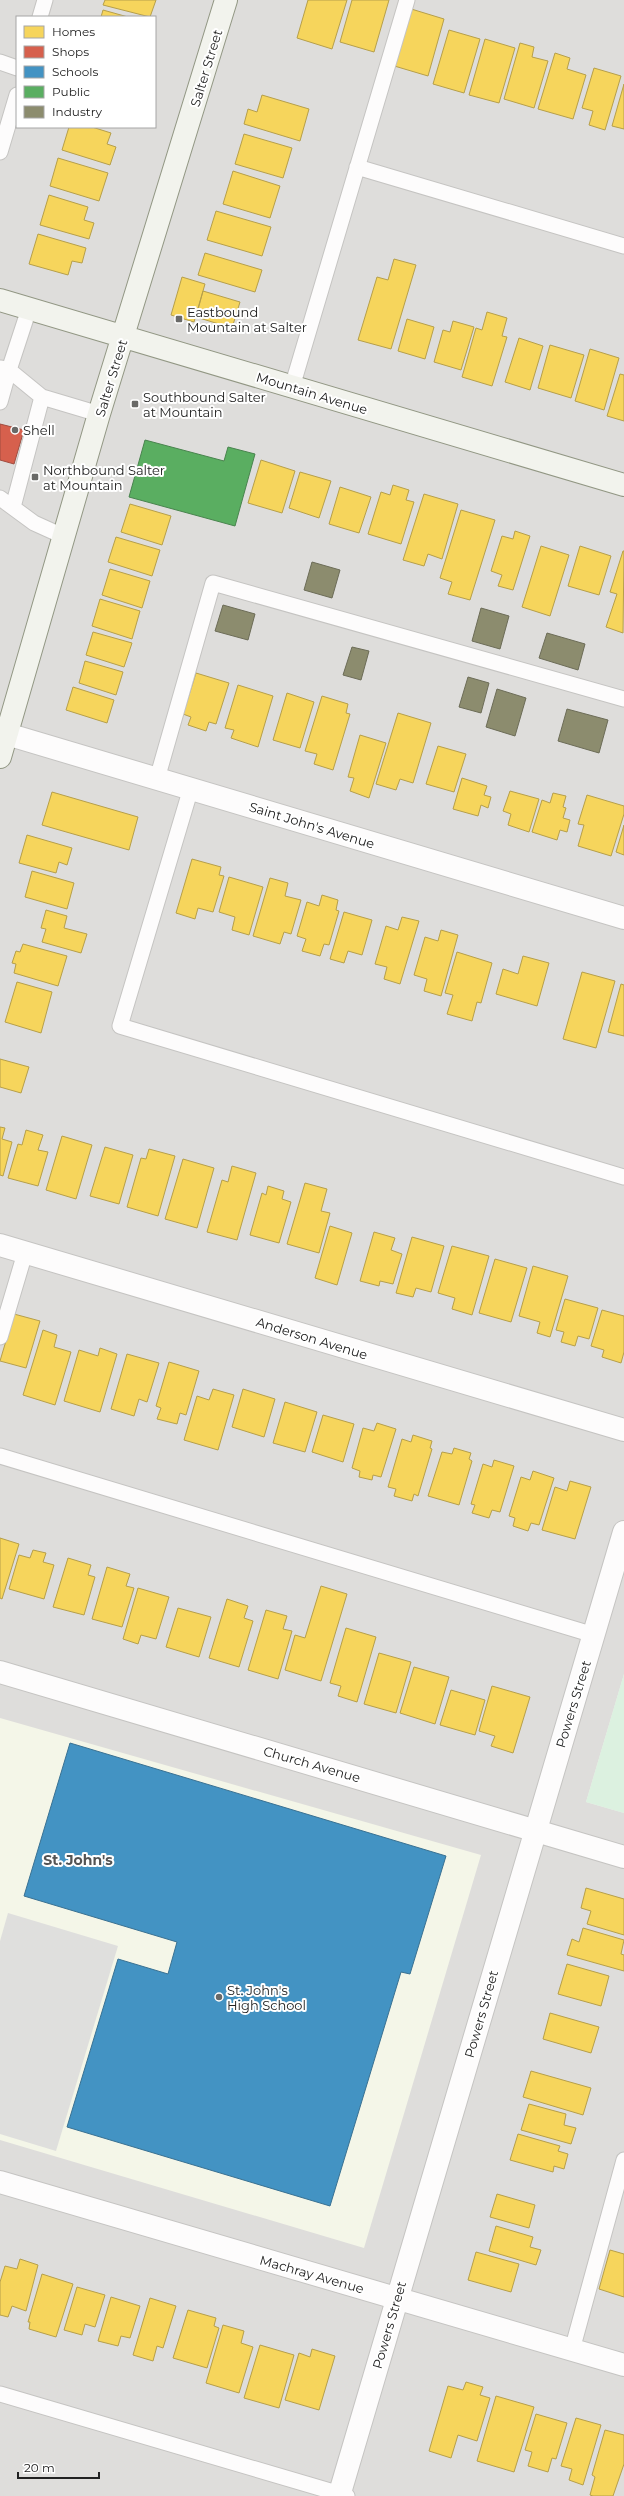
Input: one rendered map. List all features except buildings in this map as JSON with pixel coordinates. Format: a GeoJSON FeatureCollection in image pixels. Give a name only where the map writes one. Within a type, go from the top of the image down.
{"type":"FeatureCollection","features":[{"type":"Feature","properties":{"kind":"main road","name":"Salter Street"},"geometry":{"type":"LineString","coordinates":[[0,757],[3,733],[65,537],[99,414],[226,0]]}},
{"type":"Feature","properties":{"kind":"main road","name":"Mountain Avenue"},"geometry":{"type":"LineString","coordinates":[[0,300],[624,485]]}},
{"type":"Feature","properties":{"kind":"street","name":"Saint John's Avenue"},"geometry":{"type":"LineString","coordinates":[[3,733],[624,918]]}},
{"type":"Feature","properties":{"kind":"street","name":"Anderson Avenue"},"geometry":{"type":"LineString","coordinates":[[0,1245],[624,1430]]}},
{"type":"Feature","properties":{"kind":"street","name":"Powers Street"},"geometry":{"type":"LineString","coordinates":[[342,2495],[397,2299],[624,1532]]}},
{"type":"Feature","properties":{"kind":"street","name":"Church Avenue"},"geometry":{"type":"LineString","coordinates":[[0,1672],[624,1857]]}},
{"type":"Feature","properties":{"kind":"street","name":"Machray Avenue"},"geometry":{"type":"LineString","coordinates":[[0,2182],[624,2365]]}},
{"type":"Feature","properties":{"kind":"lane"},"geometry":{"type":"LineString","coordinates":[[40,16],[45,0]]}},
{"type":"Feature","properties":{"kind":"lane"},"geometry":{"type":"LineString","coordinates":[[292,387],[407,0]]}},
{"type":"Feature","properties":{"kind":"lane"},"geometry":{"type":"LineString","coordinates":[[0,62],[16,68]]}},
{"type":"Feature","properties":{"kind":"lane"},"geometry":{"type":"LineString","coordinates":[[0,152],[16,98]]}},
{"type":"Feature","properties":{"kind":"lane"},"geometry":{"type":"LineString","coordinates":[[357,167],[624,246]]}},
{"type":"Feature","properties":{"kind":"lane"},"geometry":{"type":"LineString","coordinates":[[0,402],[4,369],[29,309]]}},
{"type":"Feature","properties":{"kind":"lane"},"geometry":{"type":"LineString","coordinates":[[4,369],[42,397],[99,414]]}},
{"type":"Feature","properties":{"kind":"lane"},"geometry":{"type":"LineString","coordinates":[[13,507],[42,397]]}},
{"type":"Feature","properties":{"kind":"lane"},"geometry":{"type":"LineString","coordinates":[[0,498],[34,523],[65,537]]}},
{"type":"Feature","properties":{"kind":"lane"},"geometry":{"type":"LineString","coordinates":[[157,779],[213,583],[624,699]]}},
{"type":"Feature","properties":{"kind":"lane"},"geometry":{"type":"LineString","coordinates":[[190,788],[120,1026],[624,1177]]}},
{"type":"Feature","properties":{"kind":"lane"},"geometry":{"type":"LineString","coordinates":[[0,1337],[25,1253]]}},
{"type":"Feature","properties":{"kind":"lane"},"geometry":{"type":"LineString","coordinates":[[0,1456],[594,1635]]}},
{"type":"Feature","properties":{"kind":"lane"},"geometry":{"type":"LineString","coordinates":[[572,2350],[624,2160]]}},
{"type":"Feature","properties":{"kind":"lane"},"geometry":{"type":"LineString","coordinates":[[0,2394],[342,2495]]}},
{"type":"Feature","properties":{"kind":"shaded area"},"geometry":{"type":"Polygon","coordinates":[[[0,0],[624,0],[624,1674],[586,1802],[624,1813],[624,2496],[0,2496],[0,0]]]}},
{"type":"Feature","properties":{"kind":"shaded area","name":"St. John's High School"},"geometry":{"type":"Polygon","coordinates":[[[0,1718],[481,1855],[364,2248],[0,2140],[0,1718]]]}},
{"type":"Feature","properties":{"kind":"shaded area"},"geometry":{"type":"Polygon","coordinates":[[[8,1913],[118,1946],[56,2151],[0,2134],[0,1941],[8,1913]]]}},
{"type":"Feature","properties":{"kind":"green space"},"geometry":{"type":"Polygon","coordinates":[[[624,1674],[624,1813],[586,1802],[624,1674]]]}},
{"type":"Feature","properties":{"kind":"place","name":"Eastbound Mountain at Salter"},"geometry":{"type":"Point","coordinates":[179,319]}},
{"type":"Feature","properties":{"kind":"place","name":"Southbound Salter at Mountain"},"geometry":{"type":"Point","coordinates":[135,404]}},
{"type":"Feature","properties":{"kind":"place","name":"Shell"},"geometry":{"type":"Point","coordinates":[15,430]}},
{"type":"Feature","properties":{"kind":"place","name":"Northbound Salter at Mountain"},"geometry":{"type":"Point","coordinates":[35,477]}},
{"type":"Feature","properties":{"kind":"place","name":"St. John's High School"},"geometry":{"type":"Point","coordinates":[219,1997]}},
{"type":"Feature","properties":{"kind":"district","name":"St. John's"},"geometry":{"type":"Point","coordinates":[78,1860]}}]}
